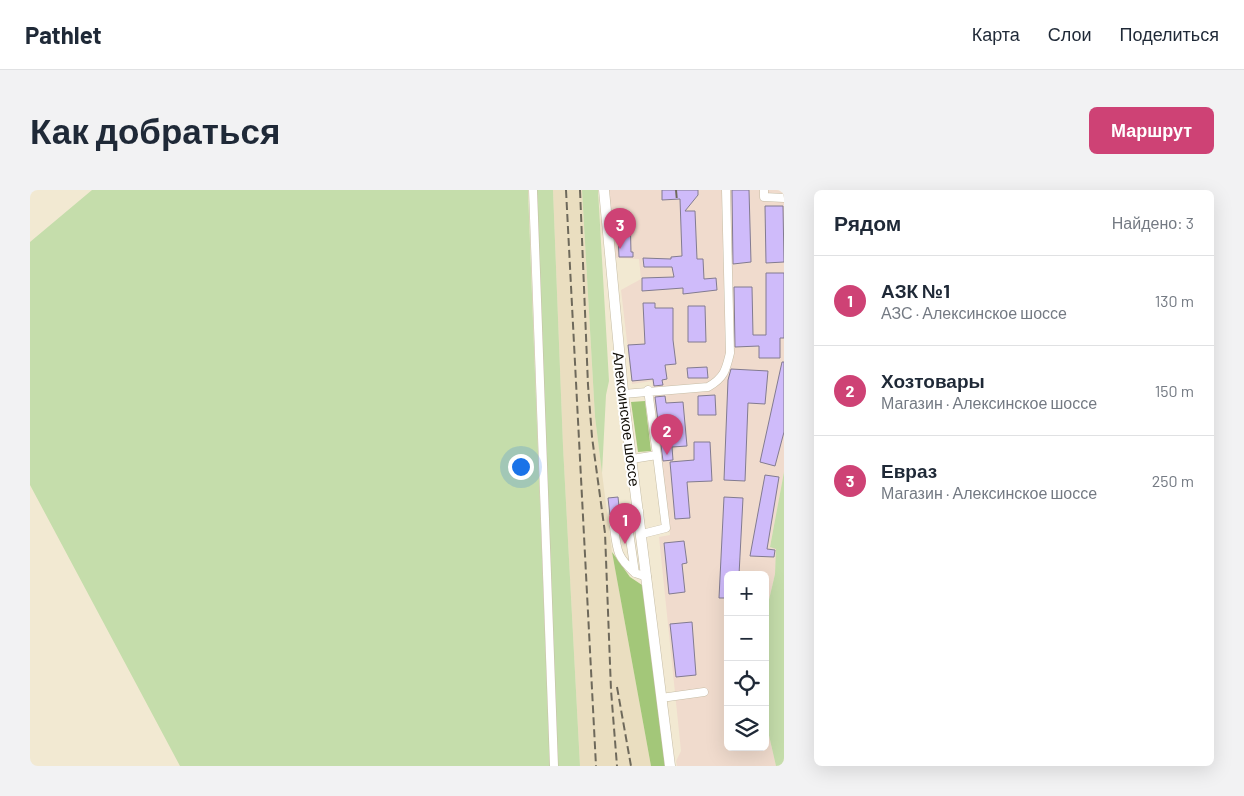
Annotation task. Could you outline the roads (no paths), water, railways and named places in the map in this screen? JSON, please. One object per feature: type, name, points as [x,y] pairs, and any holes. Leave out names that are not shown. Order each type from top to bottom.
[{"type":"main road","name":"Алексинское шоссе","points":[[604,190],[623,394],[670,766]]},
{"type":"lane","points":[[533,190],[554,766]]},
{"type":"lane","points":[[623,394],[648,390],[708,386],[720,380],[730,353],[726,190]]},
{"type":"lane","points":[[764,190],[764,197],[784,198]]},
{"type":"lane","points":[[642,534],[666,528],[648,390]]},
{"type":"lane","points":[[632,459],[656,455]]},
{"type":"lane","points":[[616,539],[639,511]]},
{"type":"lane","points":[[628,525],[614,527],[617,552],[635,574],[647,577]]},
{"type":"lane","points":[[628,525],[635,574]]},
{"type":"lane","points":[[661,698],[704,692]]},
{"type":"railway","points":[[566,190],[596,766]]},
{"type":"railway","points":[[580,190],[588,385],[592,437],[605,533],[611,690],[617,766]]},
{"type":"railway","points":[[676,190],[677,201]]},
{"type":"railway","points":[[617,687],[631,766]]},
{"type":"place","name":"Евраз","points":[[620,249]]},
{"type":"place","name":"Хозтовары","points":[[667,455]]},
{"type":"place","name":"АЗК №1","points":[[625,544]]}]
